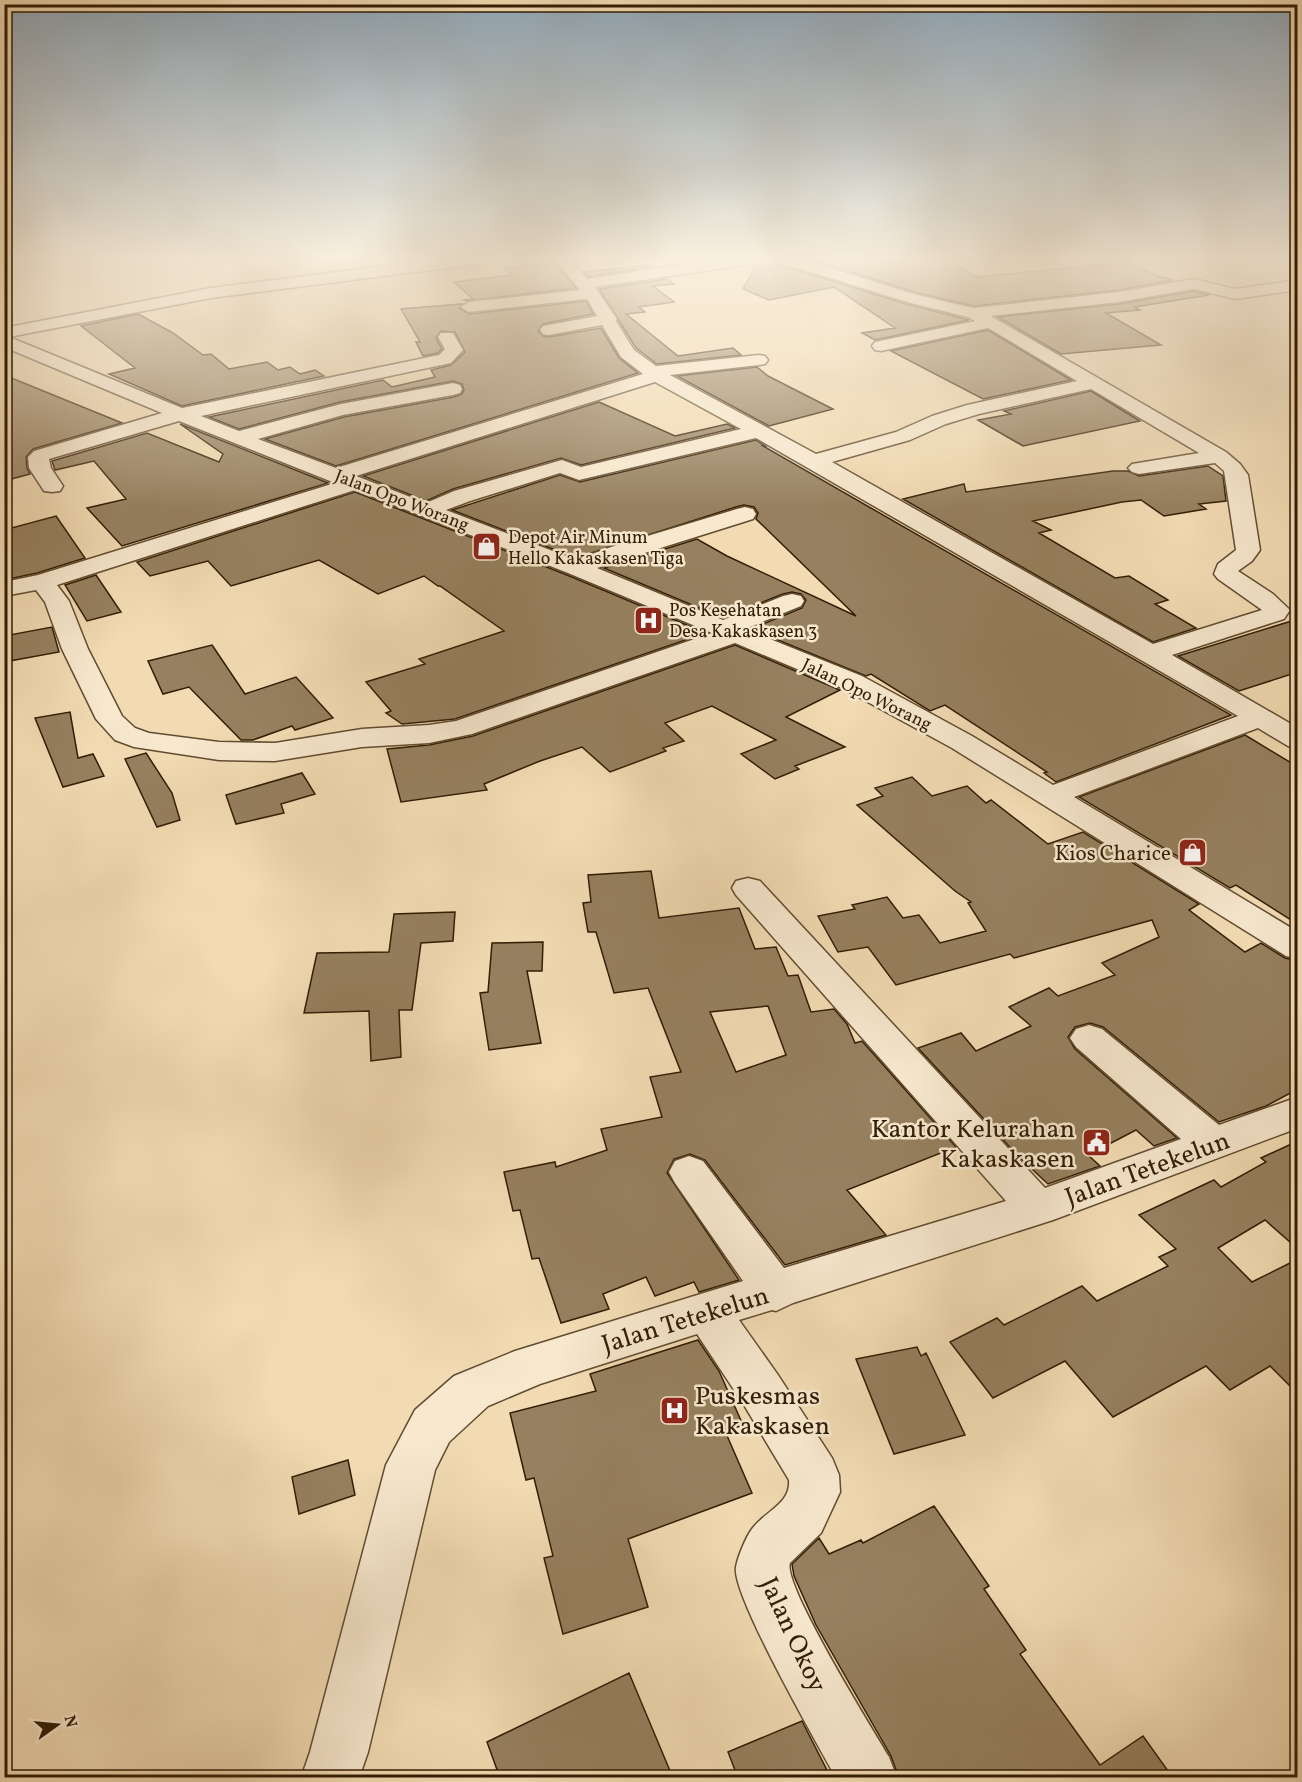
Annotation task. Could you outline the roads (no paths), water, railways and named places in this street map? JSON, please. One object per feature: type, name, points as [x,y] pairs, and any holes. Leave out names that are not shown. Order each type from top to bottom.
[{"type":"street","name":"Jalan Opo Worang","points":[[4,341],[238,438],[576,568],[882,697],[1050,796],[1298,948]]},
{"type":"street","points":[[52,486],[39,463],[38,457],[41,455],[181,414],[445,359],[454,350],[449,341]]},
{"type":"street","points":[[620,341],[627,354],[655,374],[814,461],[1298,740]]},
{"type":"street","points":[[881,346],[903,341]]},
{"type":"street","points":[[1024,341],[1219,456],[1233,468],[1237,475],[1248,550],[1244,556],[1226,569],[1226,574],[1277,610],[1275,614],[1150,653]]},
{"type":"street","points":[[4,589],[42,582],[202,533],[346,479],[655,374],[759,360]]},
{"type":"street","points":[[814,461],[903,436],[966,411],[1093,383]]},
{"type":"street","points":[[238,438],[341,410],[453,389]]},
{"type":"street","points":[[427,510],[462,496],[562,466],[579,474],[759,431]]},
{"type":"street","points":[[1139,468],[1219,456]]},
{"type":"street","points":[[576,568],[619,552],[745,514]]},
{"type":"street","points":[[42,582],[57,601],[75,649],[110,719],[125,734],[154,743],[219,751],[276,752],[362,738],[429,734],[462,728],[730,631],[792,601]]},
{"type":"street","points":[[1050,796],[1259,718]]},
{"type":"street","points":[[748,888],[1038,1208]]},
{"type":"street","points":[[1089,1038],[1213,1143]]},
{"type":"street","name":"Jalan Tetekelun","points":[[330,1778],[342,1741],[411,1465],[432,1426],[471,1391],[511,1374],[619,1338],[776,1292],[1038,1208],[1298,1113]]},
{"type":"street","points":[[689,1172],[776,1292]]},
{"type":"street","name":"Jalan Okoy","points":[[708,1313],[762,1390],[814,1475],[815,1492],[803,1516],[770,1547],[762,1568],[765,1584],[799,1655],[868,1778]]},
{"type":"place","name":"Depot Air Minum Hello Kakaskasen Tiga","points":[[487,547]]},
{"type":"place","name":"Pos Kesehatan Desa Kakaskasen 3","points":[[648,620]]},
{"type":"place","name":"Kios Charice","points":[[1192,853]]},
{"type":"place","name":"Kantor Kelurahan Kakaskasen","points":[[1096,1143]]},
{"type":"place","name":"Puskesmas Kakaskasen","points":[[674,1410]]}]
